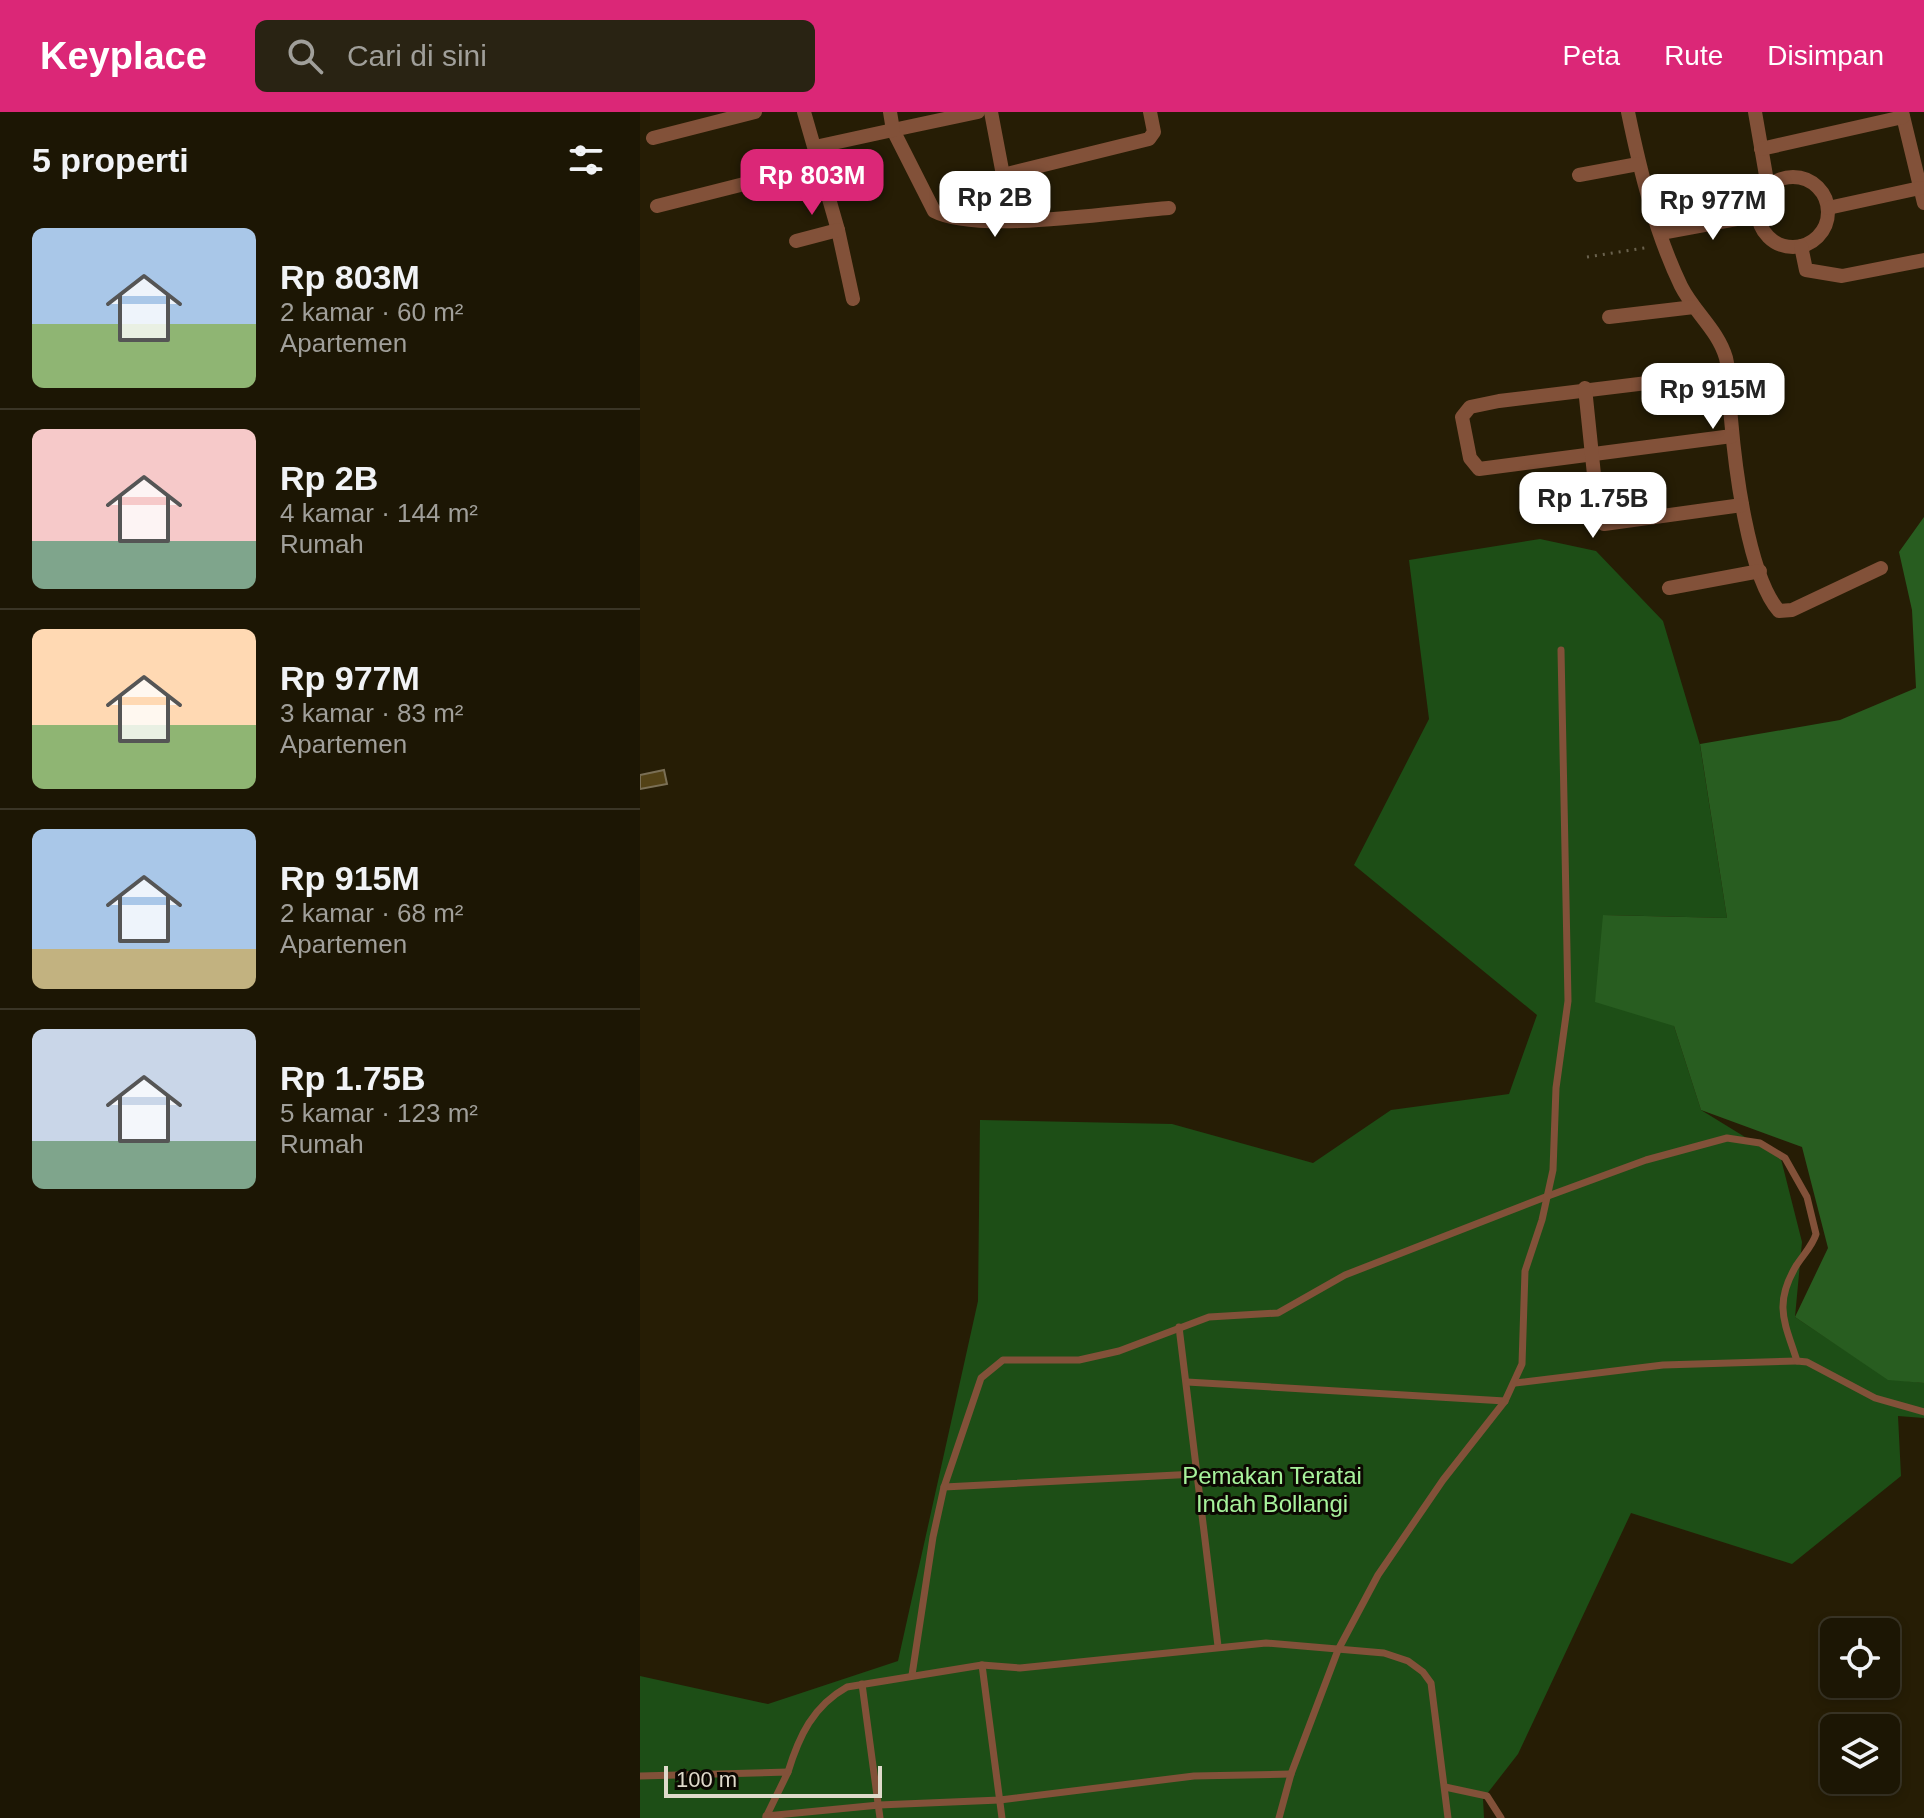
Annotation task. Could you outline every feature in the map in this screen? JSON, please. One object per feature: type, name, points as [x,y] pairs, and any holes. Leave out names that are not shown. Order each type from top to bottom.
[{"type":"street","points":[[653,138],[755,112]]},
{"type":"street","points":[[804,112],[838,230],[853,299]]},
{"type":"street","points":[[890,112],[893,130],[934,211],[964,221],[1169,208]]},
{"type":"street","points":[[815,147],[978,112]]},
{"type":"street","points":[[991,112],[1015,220]]},
{"type":"street","points":[[1003,175],[1149,139],[1154,132],[1150,112]]},
{"type":"street","points":[[1628,112],[1638,164],[1674,271],[1722,347],[1729,373],[1732,436],[1742,505],[1760,571],[1775,607],[1785,612],[1881,568]]},
{"type":"street","points":[[1755,112],[1768,187]]},
{"type":"street","points":[[1761,149],[1903,114],[1917,144],[1922,196],[1828,208]]},
{"type":"street","points":[[1579,175],[1638,164]]},
{"type":"street","points":[[657,206],[819,165]]},
{"type":"street","points":[[1797,177],[1812,182],[1823,193],[1828,208],[1826,225],[1817,238],[1801,246],[1786,247],[1772,241],[1762,229],[1758,215],[1758,204],[1768,187],[1782,178],[1797,177]]},
{"type":"street","points":[[1663,239],[1758,215]]},
{"type":"street","points":[[796,241],[838,230]]},
{"type":"street","points":[[1801,246],[1806,270],[1832,276],[1924,260]]},
{"type":"street","points":[[1609,317],[1694,307]]},
{"type":"street","points":[[1729,373],[1585,388],[1470,407],[1465,411],[1463,423],[1470,458],[1479,469],[1732,436]]},
{"type":"street","points":[[1585,388],[1598,513],[1604,524],[1742,505]]},
{"type":"street","points":[[1669,588],[1760,571]]},
{"type":"lane","points":[[1279,1818],[1291,1774],[1338,1650],[1378,1575],[1443,1480],[1505,1401],[1522,1364],[1522,1292],[1527,1257],[1548,1196],[1568,1001],[1561,650]]},
{"type":"lane","points":[[912,1675],[944,1487],[974,1394],[990,1367],[1017,1358],[1079,1360],[1100,1357],[1179,1327],[1222,1316],[1278,1313],[1345,1275],[1646,1160],[1727,1138],[1751,1140],[1774,1149],[1793,1168],[1815,1225],[1815,1238],[1786,1282],[1783,1297],[1786,1335],[1797,1361]]},
{"type":"lane","points":[[1179,1327],[1218,1646]]},
{"type":"lane","points":[[1515,1383],[1663,1365],[1797,1361],[1807,1362],[1875,1398],[1924,1412]]},
{"type":"lane","points":[[1187,1382],[1505,1401]]},
{"type":"lane","points":[[944,1487],[1196,1474]]},
{"type":"lane","points":[[766,1817],[788,1772],[799,1738],[815,1712],[830,1696],[847,1687],[982,1665],[1020,1668],[1266,1643],[1384,1653],[1408,1661],[1423,1672],[1431,1683],[1436,1712],[1448,1818]]},
{"type":"lane","points":[[982,1665],[1002,1818]]},
{"type":"lane","points":[[862,1684],[880,1818]]},
{"type":"lane","points":[[640,1776],[788,1772]]},
{"type":"lane","points":[[766,1817],[879,1805],[1000,1800],[1194,1776],[1291,1774]]},
{"type":"lane","points":[[1445,1787],[1487,1796],[1501,1818]]},
{"type":"path","points":[[1587,257],[1663,239]]},
{"type":"green space","points":[[1924,517],[1924,1383],[1888,1380],[1795,1317],[1828,1248],[1802,1147],[1701,1110],[1674,1026],[1595,1002],[1603,915],[1727,918],[1700,744],[1840,720],[1916,688],[1912,610],[1899,552]]},
{"type":"green space","name":"Pemakan Teratai Indah Bollangi","points":[[1540,539],[1596,551],[1663,621],[1700,745],[1727,918],[1604,915],[1674,1026],[1701,1110],[1781,1159],[1802,1242],[1795,1317],[1888,1379],[1924,1383],[1924,1418],[1898,1416],[1901,1476],[1792,1564],[1631,1513],[1518,1754],[1483,1799],[1484,1818],[640,1818],[640,1676],[768,1704],[898,1661],[978,1301],[980,1120],[1172,1124],[1313,1163],[1391,1110],[1509,1094],[1537,1015],[1354,865],[1429,719],[1409,560]]},
{"type":"building","points":[[664,770],[667,784],[640,789],[640,775]]}]
